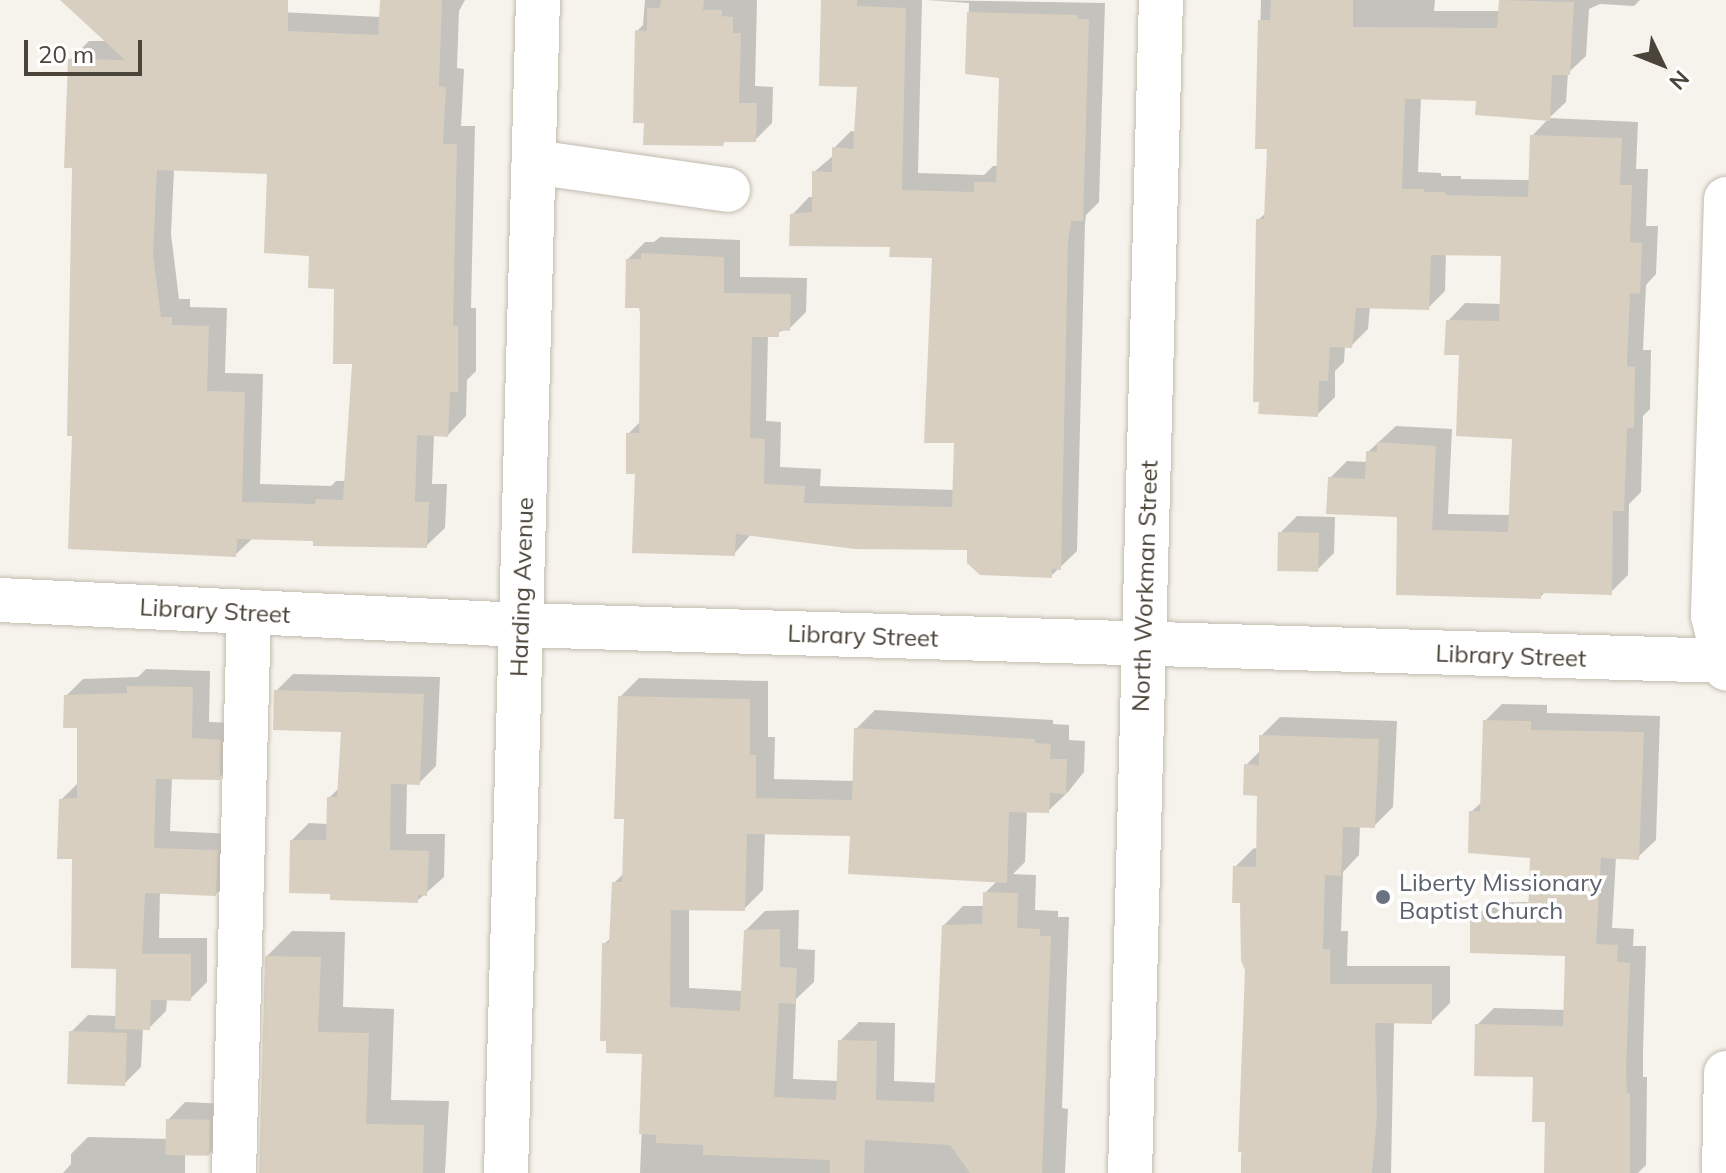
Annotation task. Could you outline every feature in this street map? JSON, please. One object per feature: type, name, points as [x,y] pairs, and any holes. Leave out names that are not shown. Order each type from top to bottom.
[{"type":"street","name":"Harding Avenue","points":[[506,1173],[538,0]]},
{"type":"street","name":"North Workman Street","points":[[1130,1173],[1161,0]]},
{"type":"street","points":[[534,162],[728,190]]},
{"type":"street","points":[[1725,663],[1713,616],[1726,199]]},
{"type":"street","name":"Library Street","points":[[0,600],[521,625],[1725,663]]},
{"type":"street","points":[[234,1173],[249,612]]},
{"type":"street","points":[[1724,1173],[1726,1073]]},
{"type":"building","points":[[60,0],[288,0],[288,31],[378,35],[380,0],[442,0],[439,86],[446,87],[443,144],[457,144],[453,326],[458,326],[458,392],[450,392],[448,437],[417,435],[415,502],[429,502],[427,548],[313,546],[313,541],[237,539],[236,557],[68,549],[72,436],[67,436],[72,168],[64,168],[68,59],[125,60]],"holes":[[[157,170],[267,174],[264,253],[309,256],[308,288],[334,289],[333,364],[352,364],[343,500],[316,499],[315,504],[242,502],[245,392],[207,391],[209,326],[172,325],[172,317],[161,317],[153,254]]]},
{"type":"building","points":[[661,0],[704,0],[703,10],[722,10],[722,16],[733,17],[733,33],[741,33],[739,103],[757,103],[756,142],[724,142],[723,146],[643,145],[644,123],[633,123],[635,30],[647,31],[647,8],[660,8]]},
{"type":"building","points":[[821,0],[857,0],[857,6],[906,8],[902,190],[974,192],[974,182],[996,182],[999,78],[965,74],[967,12],[1078,15],[1078,19],[1089,19],[1083,221],[1071,221],[1068,242],[1061,570],[1052,569],[1052,578],[980,575],[967,563],[967,550],[855,549],[736,534],[735,556],[632,553],[635,474],[626,474],[626,433],[639,433],[640,313],[639,308],[625,308],[626,259],[641,259],[641,253],[724,257],[724,293],[791,294],[790,331],[779,330],[779,337],[752,337],[750,438],[765,439],[764,484],[805,486],[804,503],[952,507],[954,443],[924,443],[932,258],[889,257],[890,247],[789,246],[790,214],[812,212],[812,171],[832,172],[832,147],[853,149],[857,87],[819,86]]},
{"type":"building","points":[[1271,0],[1353,0],[1353,27],[1497,28],[1499,0],[1574,2],[1570,75],[1552,75],[1550,121],[1475,115],[1476,101],[1405,99],[1402,189],[1424,189],[1424,192],[1445,192],[1445,195],[1528,197],[1530,135],[1622,138],[1620,185],[1632,185],[1630,242],[1642,243],[1640,294],[1630,293],[1627,366],[1635,367],[1634,428],[1627,428],[1624,511],[1613,511],[1612,595],[1541,593],[1541,599],[1396,595],[1397,517],[1326,514],[1328,477],[1365,479],[1366,451],[1377,452],[1377,442],[1436,446],[1432,530],[1508,532],[1512,439],[1456,436],[1459,355],[1444,355],[1446,320],[1499,321],[1501,256],[1431,255],[1429,310],[1356,308],[1352,348],[1330,347],[1328,381],[1319,381],[1318,417],[1258,414],[1259,402],[1253,402],[1256,219],[1264,219],[1267,149],[1255,149],[1258,20],[1270,20]]},
{"type":"building","points":[[1278,532],[1319,533],[1318,572],[1277,571]]},
{"type":"building","points":[[127,686],[193,687],[192,738],[221,740],[220,780],[156,779],[154,848],[218,850],[216,896],[145,893],[142,954],[191,954],[191,1001],[151,1000],[150,1030],[115,1029],[116,969],[71,968],[72,859],[57,859],[59,799],[77,798],[77,728],[63,728],[64,695],[127,693]]},
{"type":"building","points":[[274,690],[424,694],[420,785],[391,784],[390,850],[429,851],[427,896],[418,895],[418,903],[330,900],[330,894],[289,893],[290,840],[326,840],[327,797],[337,797],[341,732],[273,730]]},
{"type":"building","points":[[618,696],[750,699],[750,755],[756,755],[756,798],[852,800],[854,728],[1035,739],[1035,743],[1051,744],[1050,759],[1067,759],[1066,794],[1050,793],[1049,813],[1009,812],[1007,883],[848,874],[850,836],[747,834],[745,911],[671,910],[670,1007],[740,1011],[744,930],[780,929],[780,967],[797,968],[795,1004],[779,1003],[774,1097],[836,1100],[838,1040],[877,1041],[876,1100],[934,1102],[942,925],[982,924],[983,892],[1018,893],[1017,928],[1040,929],[1040,936],[1051,936],[1042,1173],[970,1173],[950,1145],[865,1140],[864,1173],[830,1173],[830,1160],[703,1155],[703,1145],[656,1143],[656,1135],[639,1134],[642,1054],[606,1053],[606,1041],[600,1041],[602,943],[609,943],[612,882],[622,882],[624,819],[614,819]]},
{"type":"building","points":[[1483,720],[1531,721],[1531,730],[1644,732],[1639,860],[1601,858],[1596,944],[1618,945],[1617,962],[1630,963],[1626,1071],[1627,1093],[1630,1093],[1630,1173],[1544,1173],[1545,1122],[1532,1122],[1533,1077],[1474,1076],[1475,1024],[1563,1026],[1565,956],[1470,953],[1470,919],[1528,918],[1530,858],[1468,853],[1469,811],[1480,811]]},
{"type":"building","points":[[1259,735],[1379,739],[1375,828],[1343,827],[1341,876],[1325,875],[1323,949],[1330,949],[1330,984],[1432,984],[1432,1024],[1375,1023],[1377,1116],[1372,1173],[1241,1173],[1242,1152],[1238,1152],[1245,970],[1241,961],[1240,903],[1232,903],[1233,866],[1256,867],[1257,796],[1243,795],[1244,764],[1259,765]]},
{"type":"building","points":[[265,956],[321,957],[318,1032],[369,1033],[366,1124],[424,1125],[423,1173],[259,1173]]},
{"type":"building","points":[[69,1031],[127,1033],[125,1086],[67,1084]]},
{"type":"building","points":[[166,1119],[210,1120],[209,1156],[165,1155]]},
{"type":"place","name":"Liberty Missionary Baptist Church","points":[[1383,897]]}]
